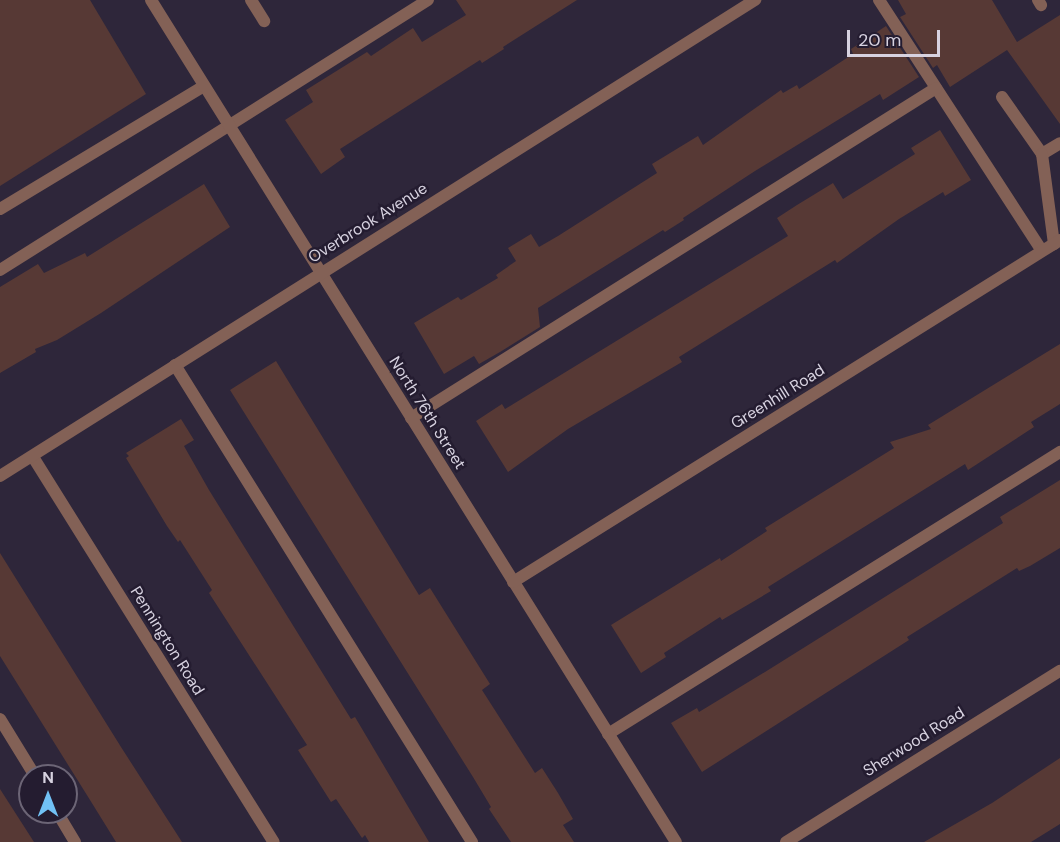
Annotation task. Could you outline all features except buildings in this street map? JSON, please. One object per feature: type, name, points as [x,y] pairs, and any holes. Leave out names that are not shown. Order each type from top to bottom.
[{"type":"street","name":"North 76th Street","points":[[151,0],[676,842]]},
{"type":"street","points":[[251,0],[264,21]]},
{"type":"street","points":[[0,270],[428,0]]},
{"type":"street","name":"Overbrook Avenue","points":[[0,477],[755,0]]},
{"type":"street","points":[[879,0],[1042,251]]},
{"type":"street","points":[[0,209],[204,86]]},
{"type":"street","points":[[411,418],[936,88]]},
{"type":"street","points":[[1002,97],[1042,154],[1057,242]]},
{"type":"street","points":[[1042,154],[1060,144]]},
{"type":"street","name":"Greenhill Road","points":[[513,582],[1057,242]]},
{"type":"street","points":[[175,365],[472,842]]},
{"type":"street","points":[[608,734],[1060,452]]},
{"type":"street","name":"Pennington Road","points":[[33,457],[274,842]]},
{"type":"street","name":"Sherwood Road","points":[[786,842],[1060,671]]},
{"type":"street","points":[[0,719],[28,764]]},
{"type":"street","points":[[64,824],[75,842]]}]
